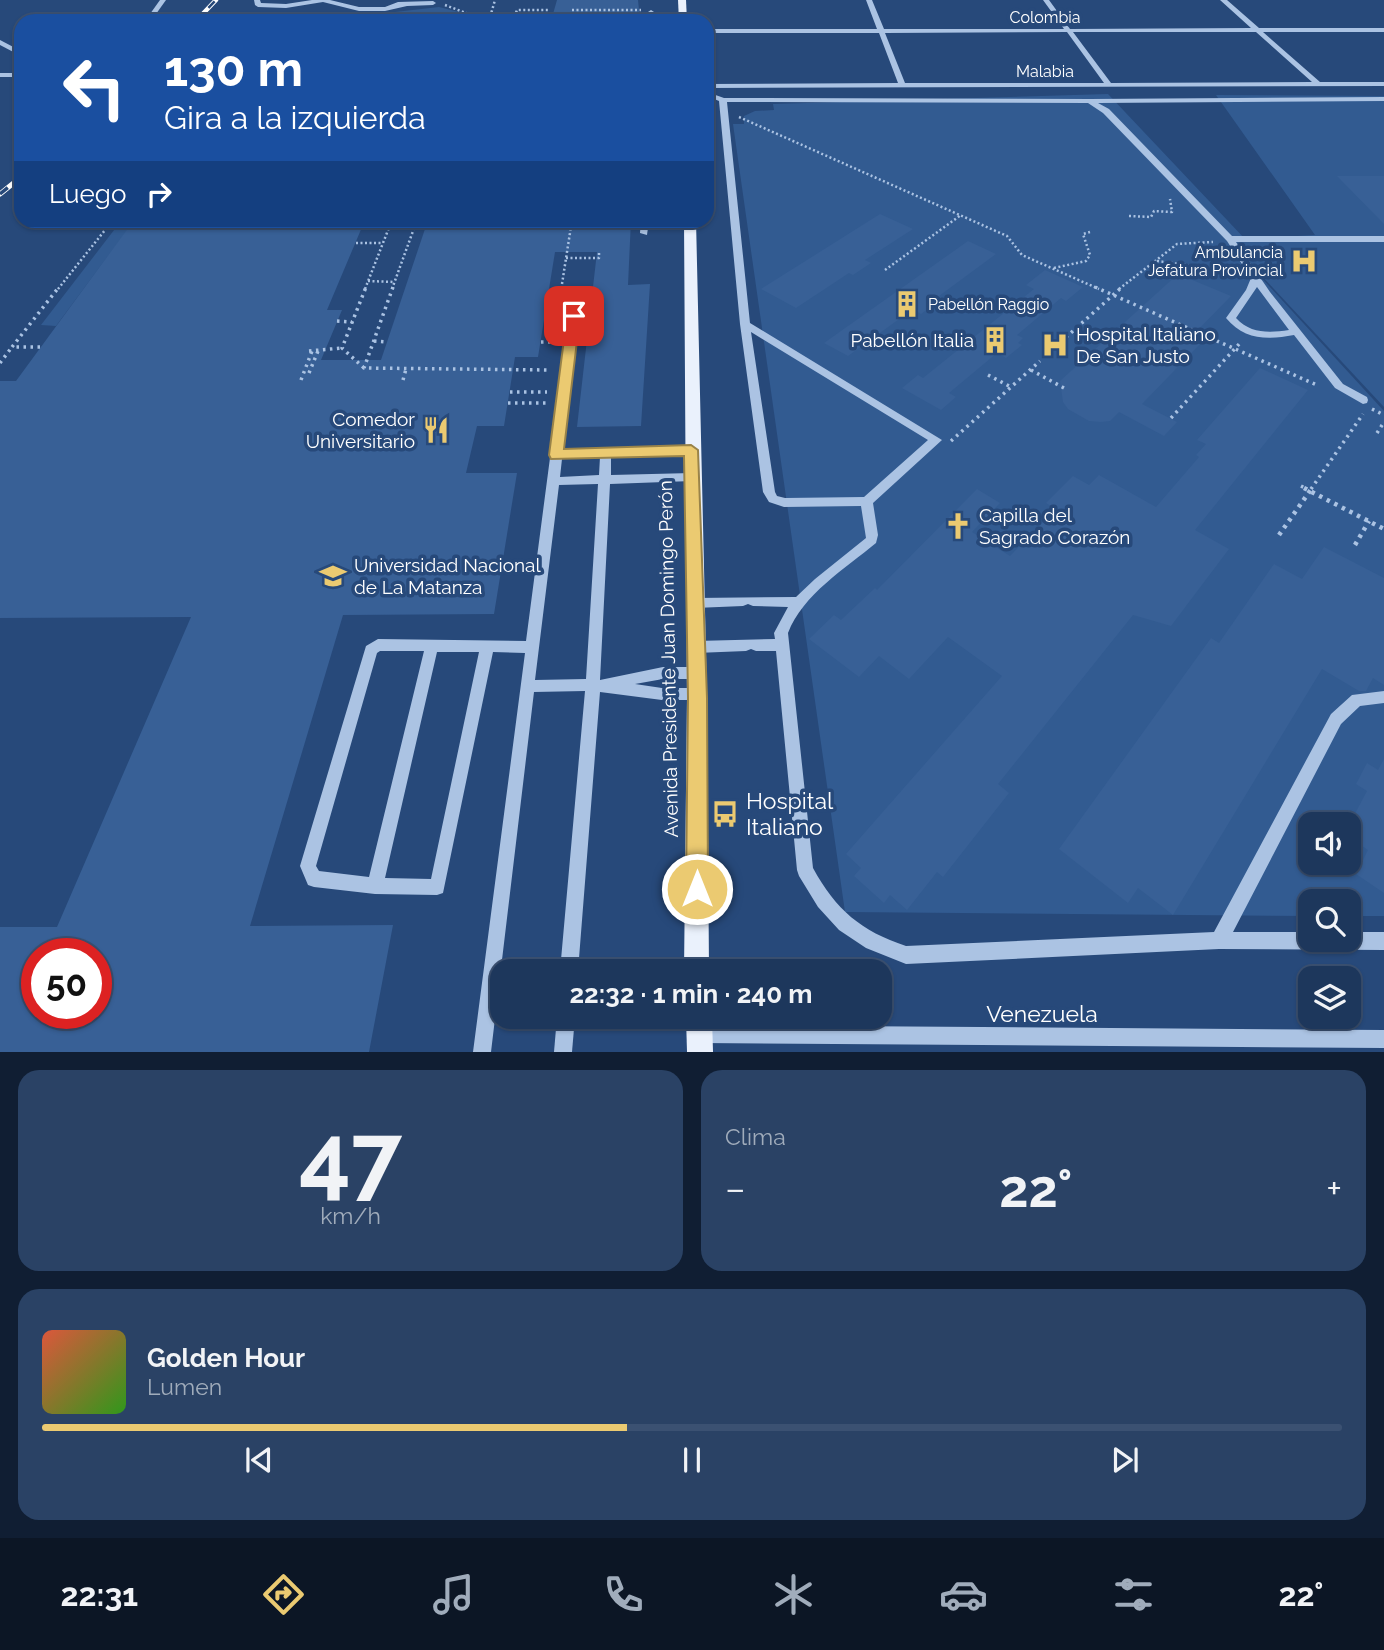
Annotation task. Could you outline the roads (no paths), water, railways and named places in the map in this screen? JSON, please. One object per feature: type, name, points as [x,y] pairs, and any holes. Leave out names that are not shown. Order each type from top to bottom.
[{"type":"main road","name":"Avenida Presidente Juan Domingo Perón","points":[[690,228],[697,959]]},
{"type":"street","points":[[257,0],[256,3],[264,6],[323,0],[359,9],[433,4]]},
{"type":"street","points":[[869,0],[903,86]]},
{"type":"street","points":[[1046,0],[1109,85]]},
{"type":"street","points":[[1223,0],[1318,84]]},
{"type":"street","name":"Colombia","points":[[714,32],[1384,30]]},
{"type":"street","name":"Malabia","points":[[714,86],[1384,84]]},
{"type":"street","points":[[714,97],[723,100],[1384,99]]},
{"type":"street","points":[[723,100],[745,324],[769,492],[773,499],[784,503],[867,501]]},
{"type":"street","points":[[1089,101],[1106,111],[1231,240],[1295,332],[1343,391],[1363,400]]},
{"type":"street","points":[[645,228],[645,233]]},
{"type":"street","points":[[1231,240],[1384,239]]},
{"type":"street","points":[[1255,278],[1231,318],[1249,333],[1266,336],[1295,332]]},
{"type":"street","points":[[482,1052],[530,686],[577,290]]},
{"type":"street","points":[[745,324],[936,440],[867,501],[864,514],[873,532],[872,540],[800,602],[783,624],[782,645],[805,870],[820,900],[844,925],[873,945],[906,955],[1219,940],[1384,941]]},
{"type":"street","points":[[556,455],[691,450]]},
{"type":"street","points":[[570,959],[593,685],[606,453]]},
{"type":"street","points":[[553,481],[692,477]]},
{"type":"street","points":[[695,603],[800,602]]},
{"type":"street","points":[[487,646],[437,887],[375,886],[314,879],[308,866],[371,650],[378,645],[432,645],[487,646],[534,647]]},
{"type":"street","points":[[375,886],[432,645]]},
{"type":"street","points":[[696,647],[782,645]]},
{"type":"street","points":[[593,685],[663,673],[696,673]]},
{"type":"street","points":[[530,686],[593,685],[662,694],[696,694]]},
{"type":"street","points":[[1219,940],[1336,719],[1357,700],[1384,697]]},
{"type":"street","points":[[563,1052],[565,1029]]},
{"type":"street","name":"Venezuela","points":[[700,1034],[1296,1045],[1384,1039]]},
{"type":"railway","points":[[203,14],[216,0]]},
{"type":"railway","points":[[0,194],[14,183]]},
{"type":"place","name":"Ambulancia Jefatura Provincial","points":[[1304,261]]},
{"type":"place","name":"Pabellón Raggio","points":[[907,304]]},
{"type":"place","name":"Pabellón Italia","points":[[995,340]]},
{"type":"place","name":"Hospital Italiano De San Justo","points":[[1055,345]]},
{"type":"place","name":"Comedor Universitario","points":[[436,430]]},
{"type":"place","name":"Capilla del Sagrado Corazón","points":[[958,526]]},
{"type":"place","name":"Universidad Nacional de La Matanza","points":[[333,576]]},
{"type":"place","name":"Hospital Italiano","points":[[725,814]]}]
